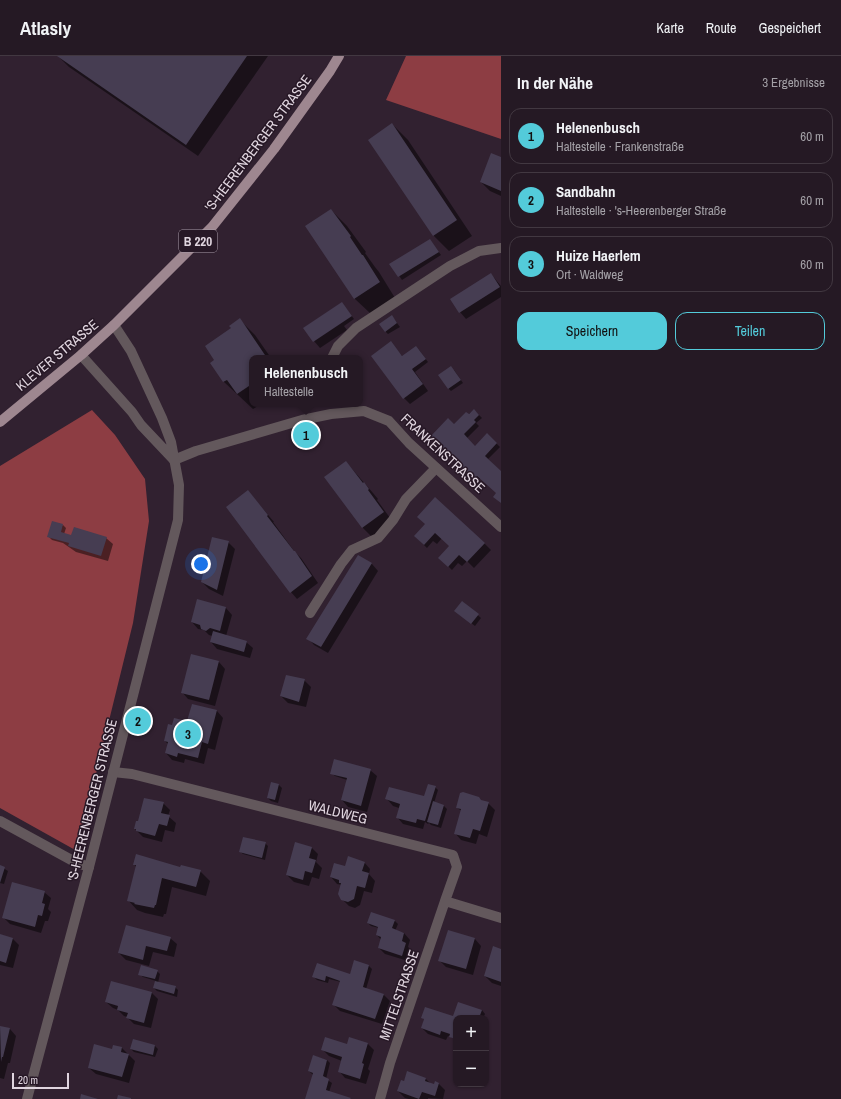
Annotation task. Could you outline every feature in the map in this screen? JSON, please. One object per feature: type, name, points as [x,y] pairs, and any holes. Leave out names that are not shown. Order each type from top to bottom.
[{"type":"main road","name":"'S-HEERENBERGER STRASSE","points":[[114,325],[212,227],[274,149],[330,71],[339,56]]},
{"type":"main road","name":"KLEVER STRASSE","points":[[0,422],[81,355],[114,325]]},
{"type":"street","points":[[334,355],[338,346],[356,328],[450,266],[479,251],[501,248]]},
{"type":"street","name":"'S-HEERENBERGER STRASSE","points":[[27,1099],[89,867],[178,520],[179,485],[171,442],[162,418],[131,351],[114,325]]},
{"type":"street","points":[[81,355],[132,412],[141,425],[174,460]]},
{"type":"street","name":"FRANKENSTRASSE","points":[[174,460],[196,450],[302,420],[331,409],[364,410],[389,421],[409,443],[501,527]]},
{"type":"street","points":[[310,613],[341,564],[352,550],[378,538],[393,520],[406,499],[436,468]]},
{"type":"street","name":"WALDWEG","points":[[113,772],[132,774],[453,855],[456,867],[445,901]]},
{"type":"street","points":[[0,821],[75,862],[89,867]]},
{"type":"street","points":[[445,901],[501,918]]},
{"type":"street","name":"MITTELSTRASSE","points":[[380,1099],[390,1063],[445,901]]},
{"type":"shaded area","points":[[406,56],[501,56],[501,139],[386,100]]},
{"type":"shaded area","points":[[92,410],[115,435],[145,479],[149,521],[133,623],[77,851],[0,808],[0,466]]},
{"type":"building","points":[[57,56],[247,56],[186,145]]},
{"type":"building","points":[[392,123],[457,220],[433,236],[368,140]]},
{"type":"building","points":[[491,153],[501,157],[501,191],[480,182]]},
{"type":"building","points":[[331,209],[351,236],[350,237],[380,282],[354,299],[305,226]]},
{"type":"building","points":[[430,239],[439,252],[398,277],[389,264]]},
{"type":"building","points":[[491,273],[500,287],[459,313],[450,299]]},
{"type":"building","points":[[342,302],[352,316],[313,342],[303,328]]},
{"type":"building","points":[[392,315],[397,323],[385,332],[379,324]]},
{"type":"building","points":[[240,318],[265,355],[249,355],[249,386],[237,394],[227,380],[223,382],[210,363],[214,360],[205,346],[231,328],[229,326]]},
{"type":"building","points":[[391,341],[402,356],[416,346],[426,359],[412,369],[423,384],[403,399],[371,356]]},
{"type":"building","points":[[451,366],[461,380],[448,389],[438,375]]},
{"type":"building","points":[[474,409],[479,415],[474,420],[476,422],[464,434],[475,446],[487,433],[497,443],[485,456],[501,471],[501,503],[493,497],[496,493],[477,476],[474,479],[431,436],[448,418],[454,424],[466,412],[469,414]]},
{"type":"building","points":[[346,461],[363,483],[364,482],[384,512],[362,528],[324,477]]},
{"type":"building","points":[[248,490],[295,551],[312,576],[290,593],[226,507]]},
{"type":"building","points":[[435,497],[485,543],[467,562],[459,555],[448,567],[438,558],[449,546],[435,533],[424,545],[414,536],[425,524],[417,517]]},
{"type":"building","points":[[52,521],[63,524],[61,532],[71,535],[74,527],[107,537],[101,556],[68,546],[69,543],[47,537]]},
{"type":"building","points":[[212,537],[229,541],[217,590],[201,582]]},
{"type":"building","points":[[358,555],[372,563],[321,647],[306,639]]},
{"type":"building","points":[[197,599],[226,607],[220,631],[210,628],[206,631],[201,629],[200,625],[191,622]]},
{"type":"building","points":[[462,601],[479,614],[471,624],[454,611]]},
{"type":"building","points":[[213,631],[247,641],[244,652],[210,642]]},
{"type":"building","points":[[191,654],[219,661],[209,700],[181,693]]},
{"type":"building","points":[[286,675],[305,679],[299,702],[280,696]]},
{"type":"building","points":[[192,704],[217,710],[208,744],[202,742],[198,758],[178,753],[177,757],[165,753],[168,742],[164,741],[168,724],[172,725],[174,718],[187,721]]},
{"type":"building","points":[[334,759],[371,769],[361,806],[341,800],[347,778],[330,774]]},
{"type":"building","points":[[271,782],[279,784],[275,800],[267,798]]},
{"type":"building","points":[[428,784],[436,786],[425,821],[417,819],[416,823],[396,818],[400,804],[385,799],[389,787],[424,796]]},
{"type":"building","points":[[463,792],[489,802],[480,831],[473,829],[470,838],[454,834],[461,809],[456,808],[460,793]]},
{"type":"building","points":[[144,798],[164,802],[161,813],[170,815],[167,826],[159,824],[155,836],[136,831],[136,829],[134,829],[136,821],[138,821]]},
{"type":"building","points":[[433,801],[444,805],[438,825],[427,822]]},
{"type":"building","points":[[243,837],[266,842],[262,858],[239,852]]},
{"type":"building","points":[[295,842],[312,847],[309,858],[316,860],[312,873],[305,871],[303,880],[286,875]]},
{"type":"building","points":[[136,854],[180,867],[181,865],[201,870],[196,887],[162,878],[154,908],[127,901],[136,865],[133,865]]},
{"type":"building","points":[[348,856],[365,862],[362,871],[369,873],[365,888],[357,886],[354,899],[348,902],[341,900],[338,894],[341,883],[339,883],[339,880],[330,877],[334,863],[345,866]]},
{"type":"building","points":[[0,865],[5,867],[0,883]]},
{"type":"building","points":[[12,882],[45,891],[42,903],[45,904],[42,916],[38,915],[35,927],[2,918]]},
{"type":"building","points":[[371,912],[395,920],[392,928],[404,933],[402,941],[406,943],[402,956],[378,948],[381,937],[376,935],[378,927],[367,923]]},
{"type":"building","points":[[126,925],[171,937],[167,951],[146,946],[143,960],[118,953]]},
{"type":"building","points":[[448,930],[475,938],[466,969],[438,961]]},
{"type":"building","points":[[0,934],[13,938],[6,963],[0,961]]},
{"type":"building","points":[[493,946],[501,949],[501,982],[484,976]]},
{"type":"building","points":[[354,960],[369,965],[363,987],[384,994],[375,1019],[332,1005],[340,981],[326,976],[325,981],[312,977],[317,963],[350,974]]},
{"type":"building","points":[[141,965],[158,970],[155,979],[138,975]]},
{"type":"building","points":[[111,981],[152,992],[144,1023],[126,1018],[128,1013],[117,1010],[118,1006],[105,1002]]},
{"type":"building","points":[[155,981],[176,986],[174,994],[153,988]]},
{"type":"building","points":[[458,1002],[482,1010],[480,1015],[453,1015]]},
{"type":"building","points":[[425,1007],[453,1016],[453,1038],[449,1037],[450,1034],[441,1031],[440,1035],[421,1028],[424,1019],[421,1018]]},
{"type":"building","points":[[0,1026],[10,1028],[1,1062]]},
{"type":"building","points":[[325,1037],[347,1044],[349,1037],[368,1043],[362,1063],[364,1064],[360,1079],[338,1072],[342,1057],[321,1050]]},
{"type":"building","points":[[133,1039],[155,1045],[153,1055],[130,1049]]},
{"type":"building","points":[[94,1044],[112,1049],[113,1045],[122,1047],[121,1052],[129,1054],[122,1077],[88,1068]]},
{"type":"building","points":[[313,1055],[327,1060],[323,1076],[329,1079],[326,1090],[351,1098],[350,1099],[305,1099],[313,1073],[308,1071]]},
{"type":"building","points":[[407,1071],[426,1078],[425,1081],[434,1084],[435,1081],[439,1083],[435,1096],[422,1092],[419,1099],[397,1091],[401,1080],[404,1081]]},
{"type":"building","points":[[81,1094],[98,1099],[80,1099]]},
{"type":"building","points":[[118,1095],[131,1098],[131,1099],[117,1099]]},
{"type":"place","name":"Helenenbusch","points":[[306,435]]},
{"type":"place","name":"Sandbahn","points":[[138,721]]},
{"type":"place","name":"Huize Haerlem","points":[[188,734]]}]
